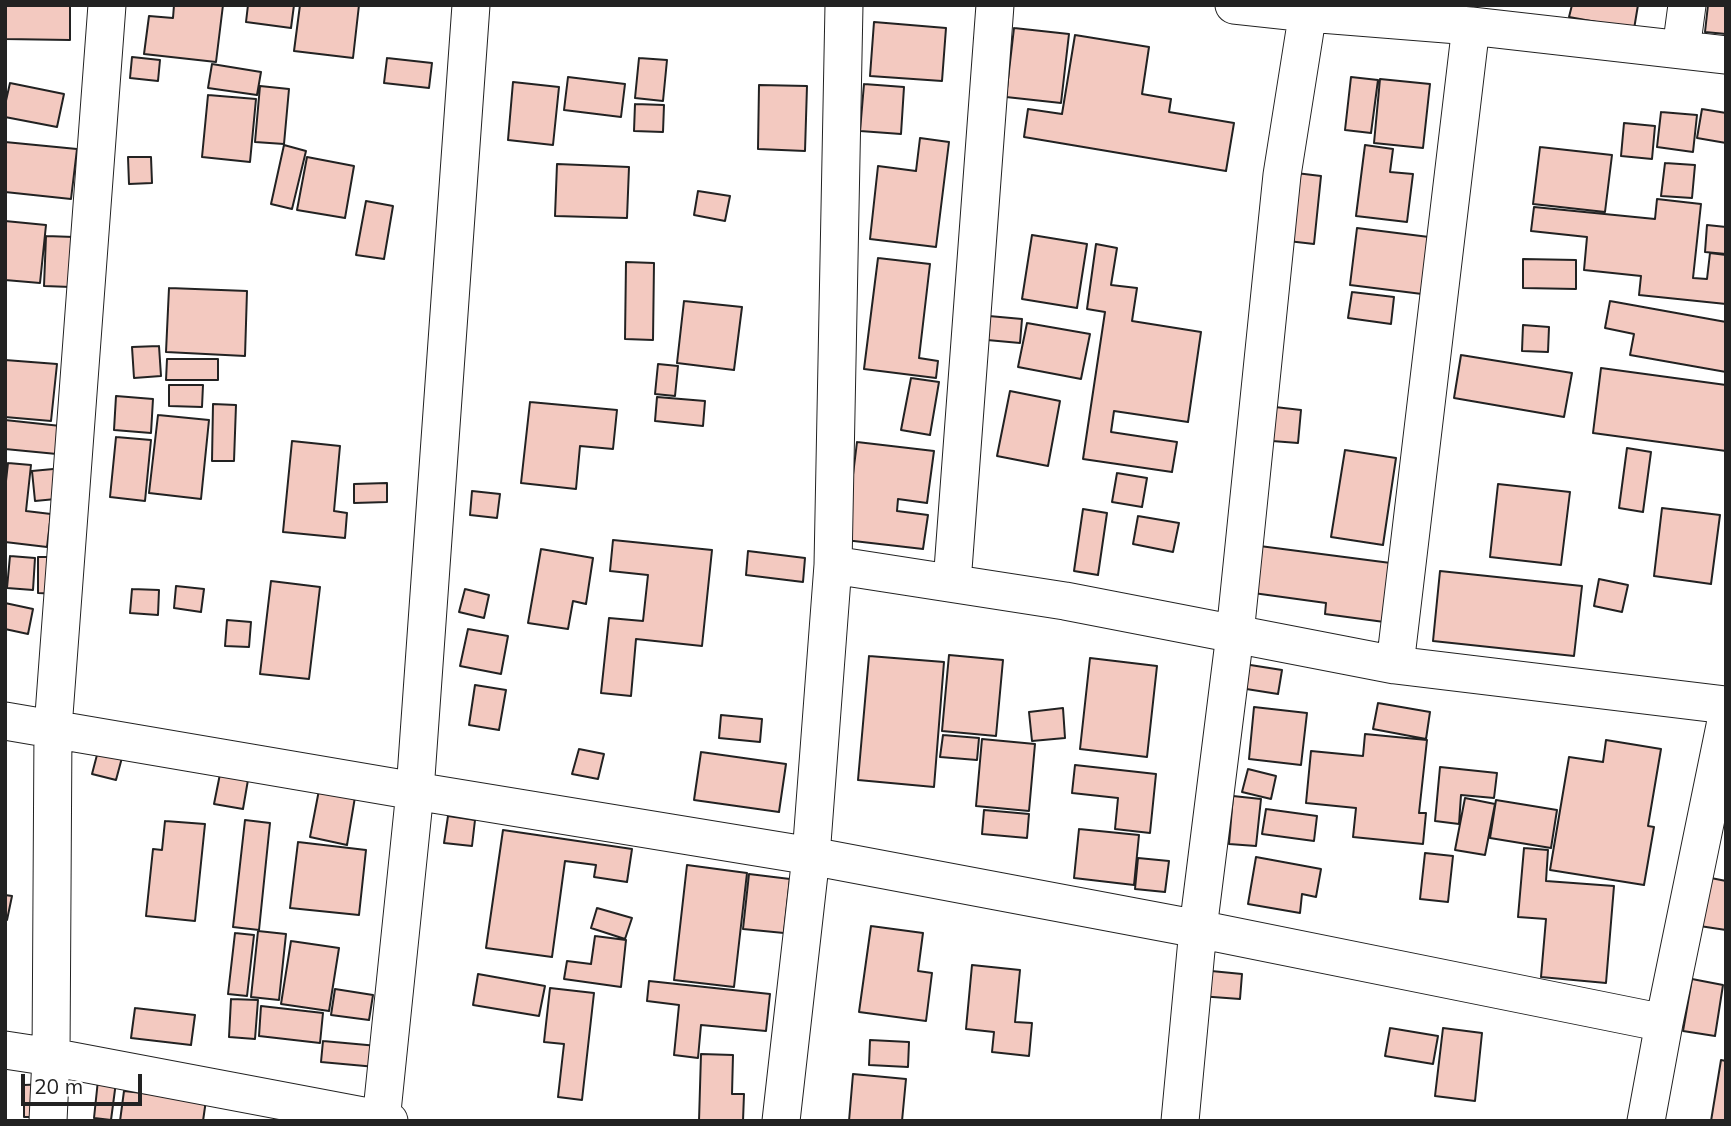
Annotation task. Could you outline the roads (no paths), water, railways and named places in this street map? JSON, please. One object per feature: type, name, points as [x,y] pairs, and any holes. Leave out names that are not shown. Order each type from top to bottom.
[{"type":"street","points":[[48,1121],[51,1057],[53,728],[107,5]]},
{"type":"street","points":[[5,1050],[384,1120],[415,791],[471,5]]},
{"type":"street","points":[[780,1121],[811,856],[833,565],[844,5]]},
{"type":"street","points":[[952,583],[995,5]]},
{"type":"street","points":[[1234,5],[1308,9],[1726,55]]},
{"type":"street","points":[[1681,50],[1687,5]]},
{"type":"street","points":[[1180,1121],[1198,929],[1235,634],[1282,175],[1308,9]]},
{"type":"street","points":[[1395,665],[1471,26]]},
{"type":"street","points":[[833,565],[1065,601],[1395,665],[1726,705]]},
{"type":"street","points":[[5,721],[811,856],[1198,929],[1664,1023]]},
{"type":"street","points":[[1646,1121],[1726,721]]}]
